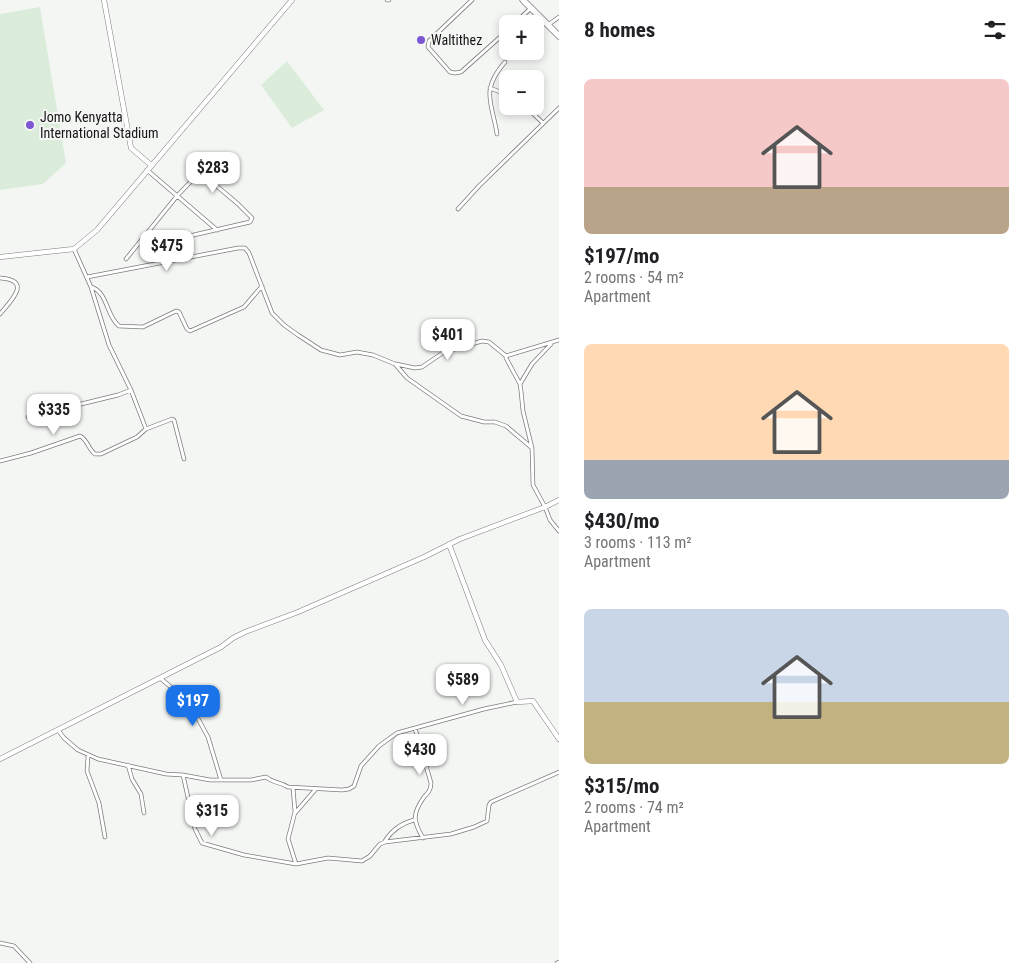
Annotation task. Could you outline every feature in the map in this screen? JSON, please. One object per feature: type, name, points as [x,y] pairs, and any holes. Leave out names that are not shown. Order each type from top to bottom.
[{"type":"main road","points":[[523,0],[559,36]]},
{"type":"street","points":[[104,0],[131,148],[177,196],[217,230]]},
{"type":"street","points":[[0,257],[74,249],[97,230],[292,0]]},
{"type":"street","points":[[472,0],[429,41],[428,47],[450,72],[461,72],[499,38]]},
{"type":"street","points":[[523,15],[530,8]]},
{"type":"street","points":[[548,25],[559,17]]},
{"type":"street","points":[[496,134],[489,99],[490,88],[497,72],[505,62]]},
{"type":"street","points":[[490,88],[499,92]]},
{"type":"street","points":[[458,209],[559,108]]},
{"type":"street","points":[[535,115],[543,123]]},
{"type":"street","points":[[126,259],[138,244],[177,196],[200,172],[252,217],[250,222],[217,230],[138,244]]},
{"type":"street","points":[[87,277],[242,248],[248,250],[270,309],[278,320],[321,350],[340,355],[357,352],[415,368],[422,367],[444,352],[482,341],[489,342],[506,356],[520,384],[525,421],[532,448],[533,485],[550,520],[559,531]]},
{"type":"street","points":[[74,249],[91,287],[110,345],[131,390],[146,429]]},
{"type":"street","points":[[0,278],[12,280],[17,283],[18,288],[17,294],[0,314]]},
{"type":"street","points":[[91,287],[99,292],[113,320],[119,326],[143,327],[176,311],[179,312],[187,330],[190,331],[244,307],[262,286]]},
{"type":"street","points":[[506,356],[559,340]]},
{"type":"street","points":[[520,384],[538,356],[553,342]]},
{"type":"street","points":[[395,364],[407,378],[462,416],[484,422],[496,422],[506,426],[532,448]]},
{"type":"street","points":[[28,417],[131,390]]},
{"type":"street","points":[[0,461],[32,453],[80,436],[85,438],[91,451],[101,454],[138,436],[146,429],[173,419],[184,459]]},
{"type":"street","points":[[0,759],[221,647],[233,638],[298,612],[424,557],[449,544],[559,500]]},
{"type":"street","points":[[449,544],[485,640],[501,665],[517,702]]},
{"type":"street","points":[[160,677],[189,702],[208,737],[221,780]]},
{"type":"street","points":[[57,729],[64,738],[88,756],[166,774],[210,780],[251,780],[266,777],[272,782],[293,788],[315,790],[352,788],[361,766],[379,746],[397,733],[517,702],[532,700],[559,739]]},
{"type":"street","points":[[415,728],[431,785],[416,810],[414,820],[423,838]]},
{"type":"street","points":[[88,756],[88,771],[99,803],[105,837]]},
{"type":"street","points":[[128,765],[132,779],[142,798],[144,814]]},
{"type":"street","points":[[183,775],[195,830],[202,843],[244,855],[296,864],[328,858],[362,861],[370,856],[380,844],[385,842],[451,834],[474,827],[487,821],[491,802],[559,772]]},
{"type":"street","points":[[293,788],[296,812],[288,839],[296,864]]},
{"type":"street","points":[[296,812],[315,790]]},
{"type":"street","points":[[385,842],[402,824],[414,820]]},
{"type":"street","points":[[0,943],[14,946],[30,963]]},
{"type":"green space","name":"Jomo Kenyatta International Stadium","points":[[40,7],[66,163],[43,184],[0,190],[0,14]]},
{"type":"green space","points":[[287,61],[324,110],[292,128],[261,85]]},
{"type":"place","name":"Waltithez","points":[[421,40]]},
{"type":"place","name":"Jomo Kenyatta International Stadium","points":[[30,125]]}]
